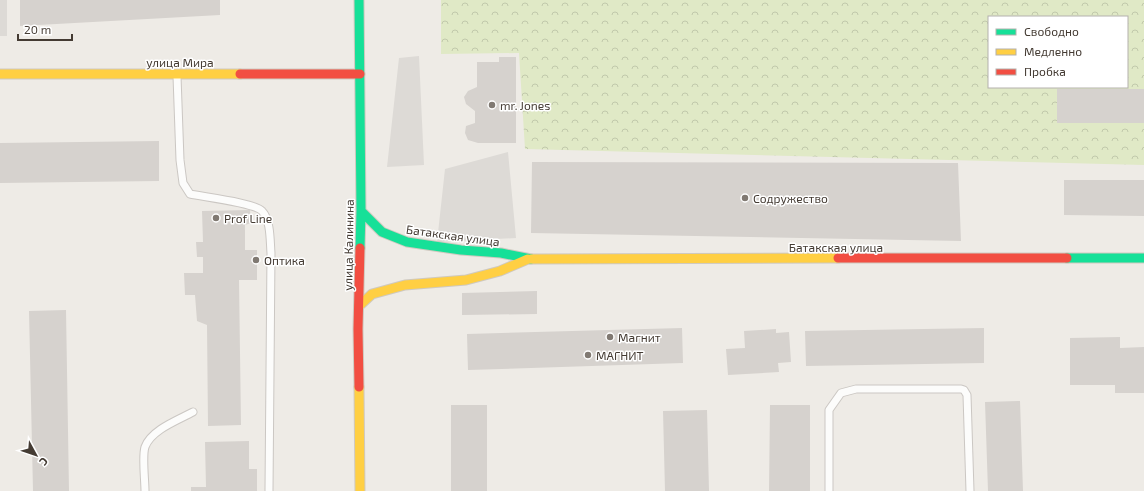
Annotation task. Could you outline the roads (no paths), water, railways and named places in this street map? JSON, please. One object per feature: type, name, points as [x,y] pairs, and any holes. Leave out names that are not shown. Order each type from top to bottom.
[{"type":"main road","name":"улица Калинина","points":[[360,0],[361,211],[358,329],[360,491]]},
{"type":"main road","name":"улица Мира","points":[[0,74],[360,74]]},
{"type":"main road","name":"Батакская улица","points":[[361,211],[382,232],[407,242],[461,250],[501,253],[528,259],[1144,258]]},
{"type":"main road","name":"Батакская улица","points":[[359,306],[372,294],[406,285],[466,280],[500,271],[528,259]]},
{"type":"lane","points":[[177,74],[180,160],[183,183],[190,194],[249,204],[262,211],[270,227],[269,491]]},
{"type":"lane","points":[[828,491],[829,410],[841,393],[856,389],[961,389],[964,390],[967,395],[970,491]]},
{"type":"lane","points":[[145,491],[145,448],[149,439],[156,432],[193,412]]},
{"type":"place","name":"mr. Jones","points":[[492,105]]},
{"type":"place","name":"Содружество","points":[[745,198]]},
{"type":"place","name":"Prof Line","points":[[216,218]]},
{"type":"place","name":"Оптика","points":[[256,260]]},
{"type":"place","name":"Магнит","points":[[610,337]]},
{"type":"place","name":"МАГНИТ","points":[[588,355]]}]
